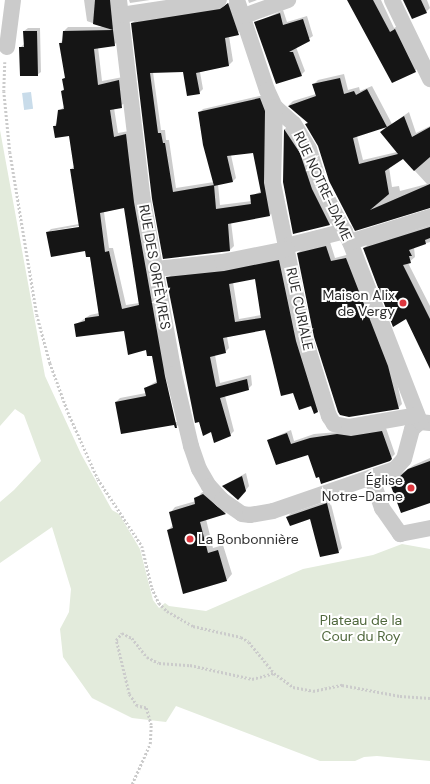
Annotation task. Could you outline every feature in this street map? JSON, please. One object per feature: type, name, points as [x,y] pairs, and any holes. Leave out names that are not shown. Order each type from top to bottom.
[{"type":"street","points":[[7,47],[13,0]]},
{"type":"street","points":[[120,7],[219,0]]},
{"type":"street","name":"RUE NOTRE-DAME","points":[[237,0],[244,16],[275,107],[294,124],[309,149],[320,185],[348,236],[422,420]]},
{"type":"street","points":[[244,16],[288,0]]},
{"type":"street","points":[[392,0],[430,79]]},
{"type":"street","name":"RUE DES ORFÈVRES","points":[[120,7],[143,200],[174,374],[199,469],[222,500],[242,514],[250,515],[273,511],[372,479]]},
{"type":"street","name":"RUE CURIALE","points":[[275,107],[273,183],[305,339],[319,390],[334,424],[349,427],[422,420]]},
{"type":"street","points":[[156,268],[222,262],[287,247],[348,236],[430,217]]},
{"type":"street","points":[[422,420],[412,429],[404,459],[395,469],[372,479],[382,508],[400,534],[430,528]]},
{"type":"path","points":[[7,47],[4,91],[10,152],[37,315],[50,363],[68,412],[98,479],[142,546],[152,588],[159,603],[167,611],[193,626],[241,637],[249,642],[274,673],[292,687],[314,691],[342,685],[400,696],[430,698]]},
{"type":"path","points":[[132,784],[151,740],[150,714],[146,708],[137,706],[129,694],[116,640],[122,633],[132,638],[147,657],[160,662],[190,665],[252,679],[274,673]]},
{"type":"green space","name":"Plateau de la Cour du Roy","points":[[0,130],[45,376],[81,454],[112,510],[119,514],[140,549],[153,600],[159,608],[165,603],[169,606],[206,611],[303,569],[373,555],[402,544],[430,549],[430,761],[377,756],[364,757],[355,761],[320,761],[176,706],[166,722],[132,718],[92,698],[63,657],[60,629],[69,612],[71,589],[52,527],[0,563],[0,502],[14,490],[41,461],[24,415],[15,409],[0,426]]},
{"type":"water","points":[[31,92],[33,109],[24,110],[22,93]]},
{"type":"building","points":[[95,0],[110,0],[113,30],[93,24]]},
{"type":"building","points":[[347,0],[373,0],[390,32],[395,29],[416,72],[392,83]]},
{"type":"building","points":[[403,0],[421,0],[427,13],[412,19]]},
{"type":"building","points":[[228,3],[239,35],[225,38],[229,66],[196,73],[200,94],[187,96],[183,72],[150,73],[158,133],[161,133],[163,143],[165,143],[173,192],[214,185],[203,145],[198,112],[260,98],[265,111],[264,183],[270,216],[228,224],[230,251],[163,259],[152,199],[131,23],[220,9]],"holes":[[[253,153],[261,193],[250,195],[251,204],[216,209],[214,186],[233,182],[227,156]]]},
{"type":"building","points":[[280,13],[283,25],[303,19],[310,41],[289,52],[293,52],[302,76],[276,84],[254,22]]},
{"type":"building","points":[[113,30],[115,46],[94,49],[98,85],[119,80],[122,108],[110,110],[114,137],[126,134],[134,202],[165,376],[177,428],[175,428],[174,425],[121,434],[115,402],[146,396],[144,388],[157,383],[152,356],[147,356],[146,350],[128,355],[124,331],[76,337],[74,324],[85,321],[85,318],[99,316],[90,257],[86,257],[85,251],[51,257],[46,232],[79,227],[70,169],[74,169],[69,136],[55,138],[53,126],[56,126],[58,110],[64,109],[61,91],[64,90],[62,79],[65,78],[59,43],[62,43],[63,31]],"holes":[[[124,208],[139,305],[122,309],[109,251],[105,252],[100,213]]]},
{"type":"building","points":[[23,31],[37,31],[38,76],[20,76],[19,47],[24,47]]},
{"type":"building","points":[[340,78],[344,94],[354,91],[356,95],[367,89],[387,127],[404,116],[412,137],[430,127],[430,157],[414,171],[403,159],[385,171],[389,194],[370,210],[430,184],[430,208],[355,231],[329,181],[318,146],[305,124],[308,123],[288,106],[316,96],[312,84]],"holes":[[[387,127],[380,132],[398,154],[359,164],[353,138]]]},
{"type":"building","points":[[284,129],[300,153],[312,189],[330,225],[293,234],[283,182]]},
{"type":"building","points":[[430,227],[430,238],[425,240],[426,244],[409,250],[412,256],[409,256],[411,263],[403,265],[430,319],[430,369],[406,319],[393,327],[363,248]]},
{"type":"building","points":[[326,246],[331,261],[346,258],[388,366],[399,409],[349,417],[340,415],[338,412],[314,337],[297,253]]},
{"type":"building","points":[[279,260],[296,341],[318,412],[314,414],[311,406],[299,410],[293,393],[281,396],[265,330],[223,338],[226,353],[210,357],[216,387],[247,379],[249,390],[220,398],[231,436],[214,443],[211,432],[203,436],[199,422],[195,423],[166,277],[224,271]],"holes":[[[255,279],[261,318],[235,322],[229,284]]]},
{"type":"building","points":[[382,431],[392,459],[390,461],[321,484],[319,477],[316,478],[308,455],[276,465],[267,440],[287,433],[291,444],[310,438],[337,434],[351,436]]},
{"type":"building","name":"Église Notre-Dame","points":[[430,461],[430,503],[401,513],[389,481],[398,478],[408,469]]},
{"type":"building","points":[[242,476],[246,491],[238,500],[222,486]]},
{"type":"building","name":"La Bonbonnière","points":[[203,494],[226,514],[200,522],[208,553],[218,550],[227,581],[183,594],[167,530],[173,528],[169,512],[195,504],[194,498]]},
{"type":"building","points":[[327,503],[339,553],[320,557],[310,519],[290,526],[286,517]]},
{"type":"place","name":"Maison Alix de Vergy","points":[[403,303]]},
{"type":"place","name":"Église Notre-Dame","points":[[411,488]]},
{"type":"place","name":"La Bonbonnière","points":[[190,539]]}]
